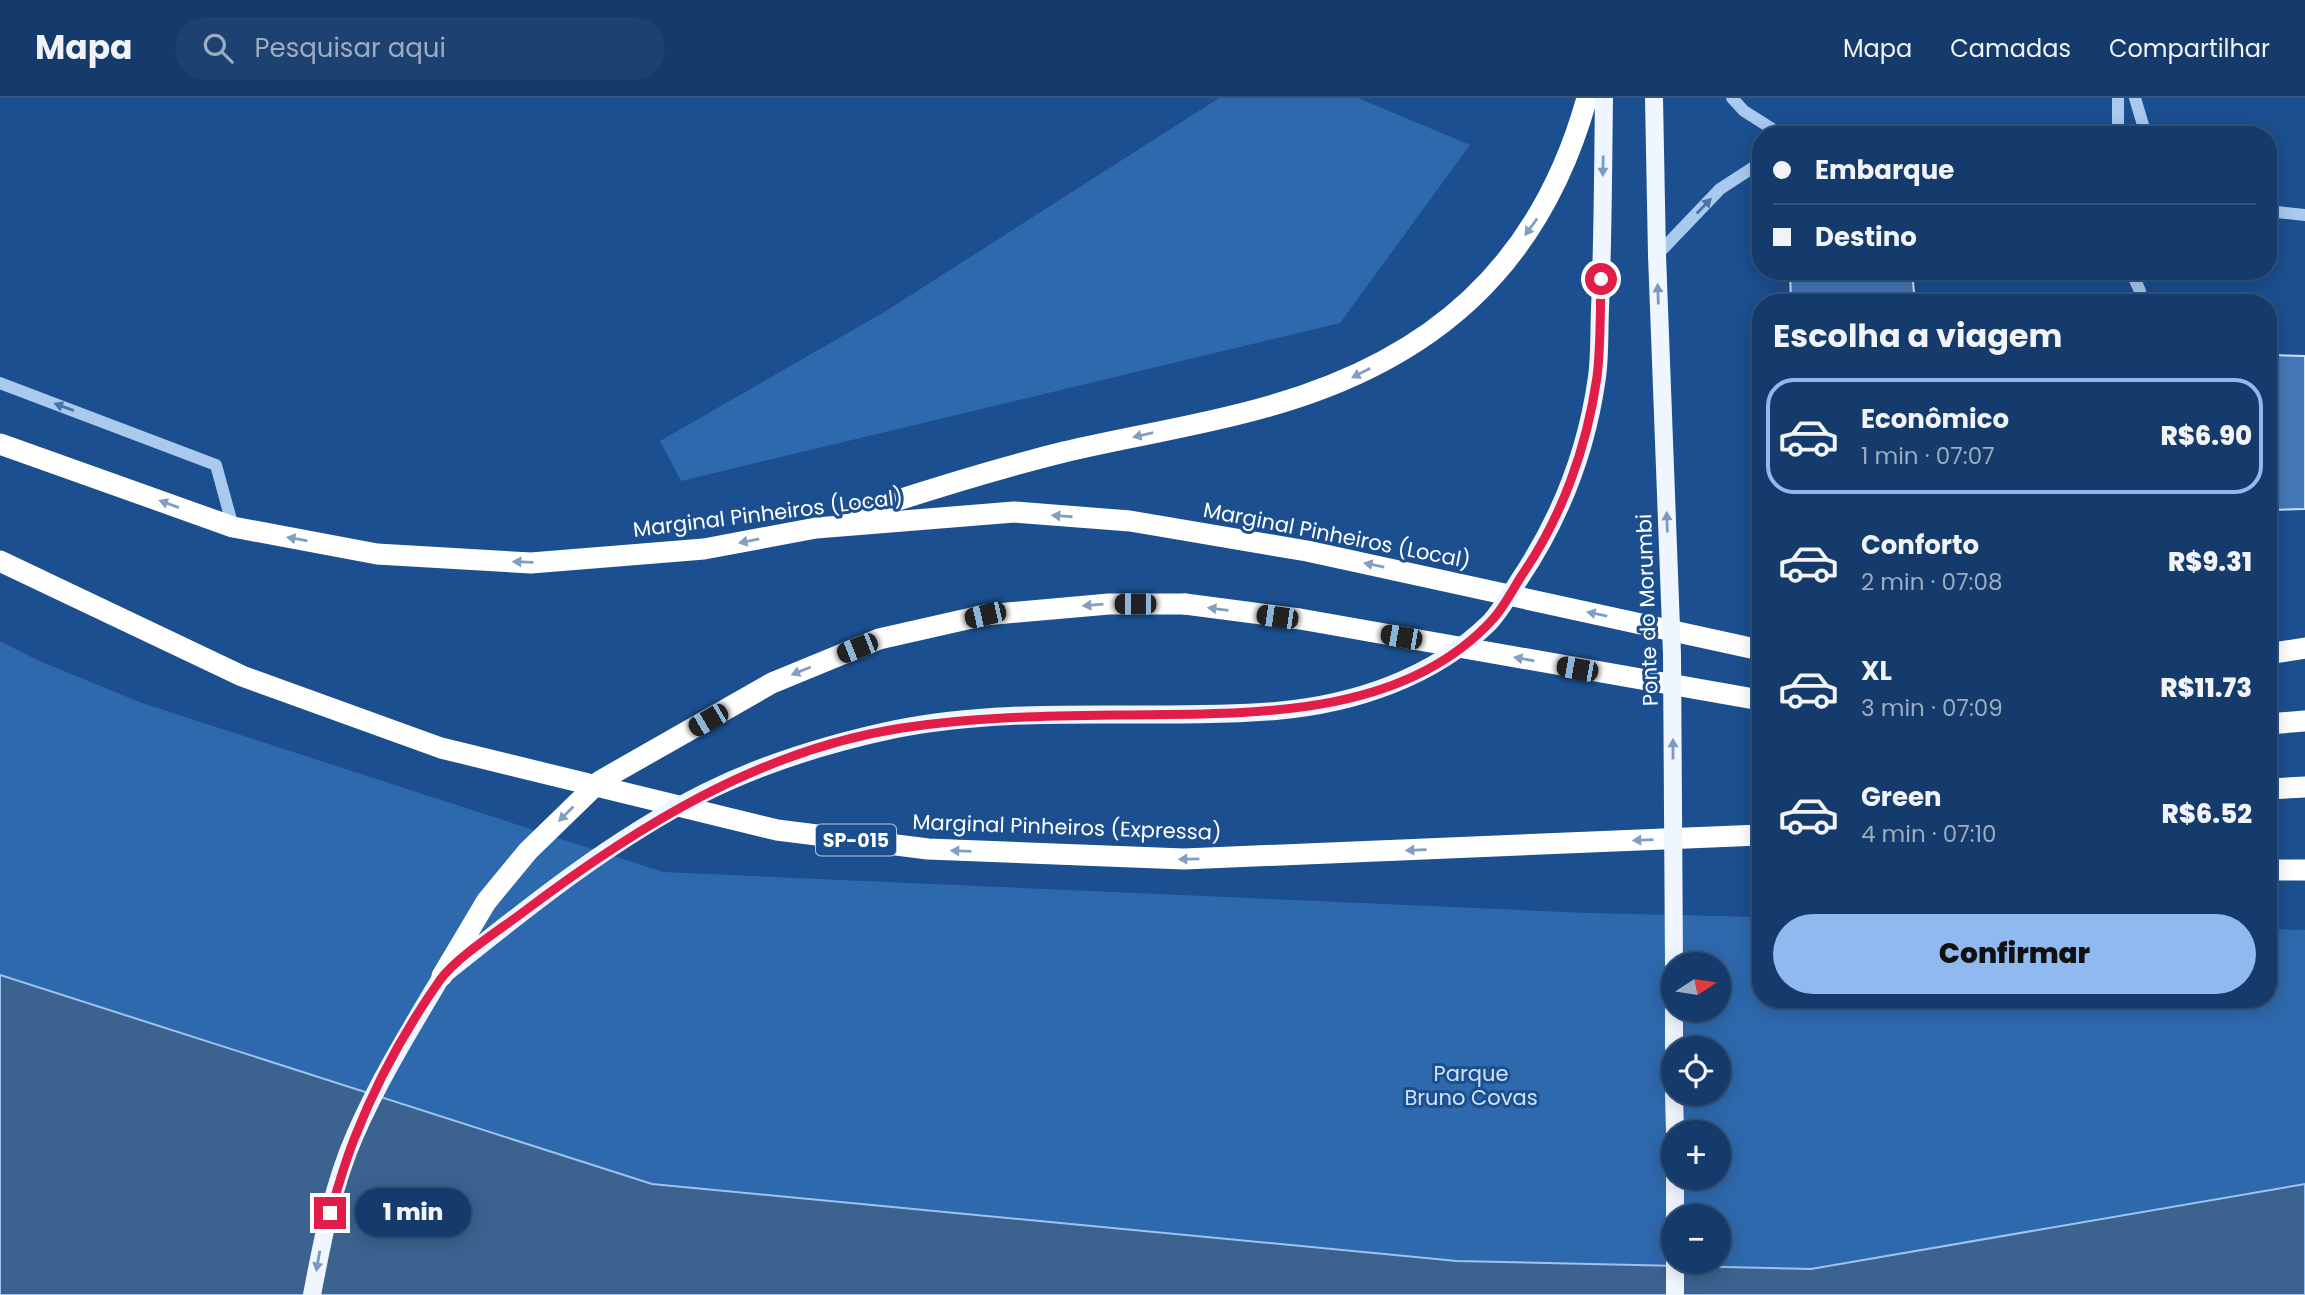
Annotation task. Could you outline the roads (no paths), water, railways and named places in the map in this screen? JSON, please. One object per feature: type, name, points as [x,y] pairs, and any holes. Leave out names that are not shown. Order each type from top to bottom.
[{"type":"highway","points":[[816,527],[926,490],[1064,452],[1266,407],[1356,377],[1433,332],[1492,281],[1544,210],[1576,140],[1587,98]]},
{"type":"highway","name":"Marginal Pinheiros (Local)","points":[[0,444],[233,527],[377,554],[531,563],[704,550],[816,527],[1014,512],[1130,521],[1307,551],[1752,648]]},
{"type":"highway","name":"Marginal Pinheiros (Expressa)","points":[[0,561],[242,676],[441,748],[777,830],[928,849],[1184,859],[1752,835]]},
{"type":"highway","points":[[442,976],[486,902],[528,852],[600,781],[772,683],[879,639],[985,615],[1109,604],[1185,604],[1300,620],[1752,700]]},
{"type":"highway","points":[[2277,653],[2305,648]]},
{"type":"highway","points":[[2277,723],[2305,721]]},
{"type":"highway","points":[[2277,789],[2305,787]]},
{"type":"highway","points":[[2277,870],[2305,870]]},
{"type":"main road","points":[[312,1295],[323,1238],[354,1137],[393,1060],[442,976],[565,881],[632,835],[704,793],[803,752],[899,729],[1008,716],[1205,715],[1280,710],[1340,701],[1400,682],[1453,653],[1493,619],[1546,540],[1574,474],[1597,377],[1604,98]]},
{"type":"main road","name":"Ponte do Morumbi","points":[[1654,98],[1672,654],[1674,952]]},
{"type":"main road","points":[[1675,1274],[1675,1295]]},
{"type":"street","points":[[1732,98],[1744,111],[1768,126]]},
{"type":"street","points":[[2118,126],[2119,98]]},
{"type":"street","points":[[2135,98],[2143,126]]},
{"type":"street","points":[[1657,255],[1720,188],[1752,168]]},
{"type":"street","points":[[2277,213],[2302,215]]},
{"type":"street","points":[[2277,219],[2302,215]]},
{"type":"street","points":[[0,383],[216,466],[233,527]]},
{"type":"park label","name":"Parque Bruno Covas","points":[[1471,1085]]}]
